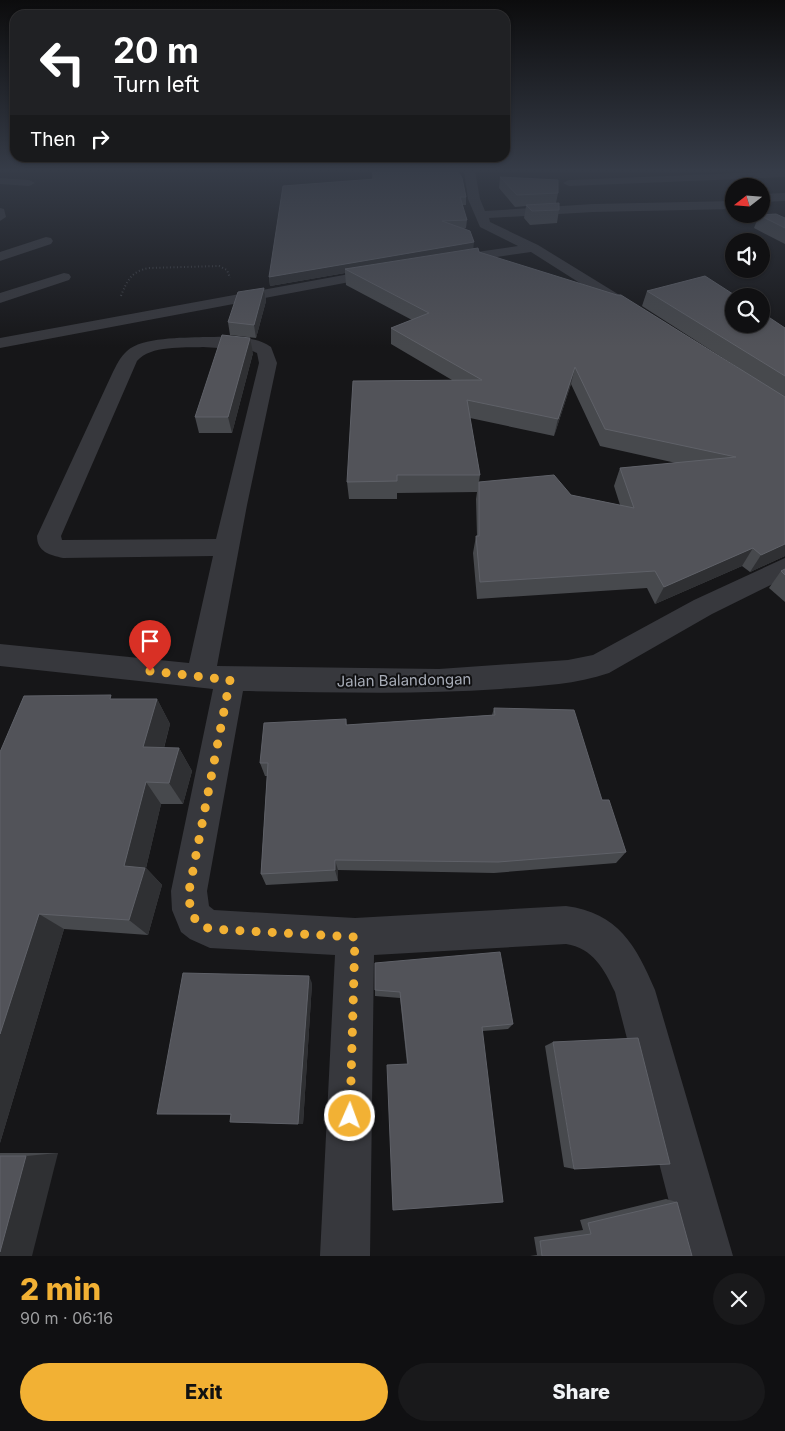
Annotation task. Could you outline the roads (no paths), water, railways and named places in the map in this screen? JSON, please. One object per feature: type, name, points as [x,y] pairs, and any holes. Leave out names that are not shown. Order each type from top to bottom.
[{"type":"street","points":[[483,230],[484,254]]},
{"type":"street","points":[[500,230],[533,248],[644,318]]},
{"type":"street","points":[[0,257],[46,241]]},
{"type":"street","points":[[438,262],[533,248]]},
{"type":"street","points":[[0,343],[392,270]]},
{"type":"street","points":[[0,298],[64,277]]},
{"type":"street","points":[[227,547],[63,549],[54,547],[49,542],[49,536],[121,374],[130,356],[140,350],[161,344],[234,342],[256,345],[264,349],[267,354],[268,363],[227,547],[212,631],[215,678],[189,891],[190,910],[197,923],[210,929],[355,937],[566,925],[587,930],[609,946],[624,966],[635,990],[708,1256]]},
{"type":"street","name":"Jalan Balandongan","points":[[0,654],[215,678],[438,681],[568,672],[599,664],[703,607],[785,567]]},
{"type":"street","points":[[345,1256],[355,937]]}]
